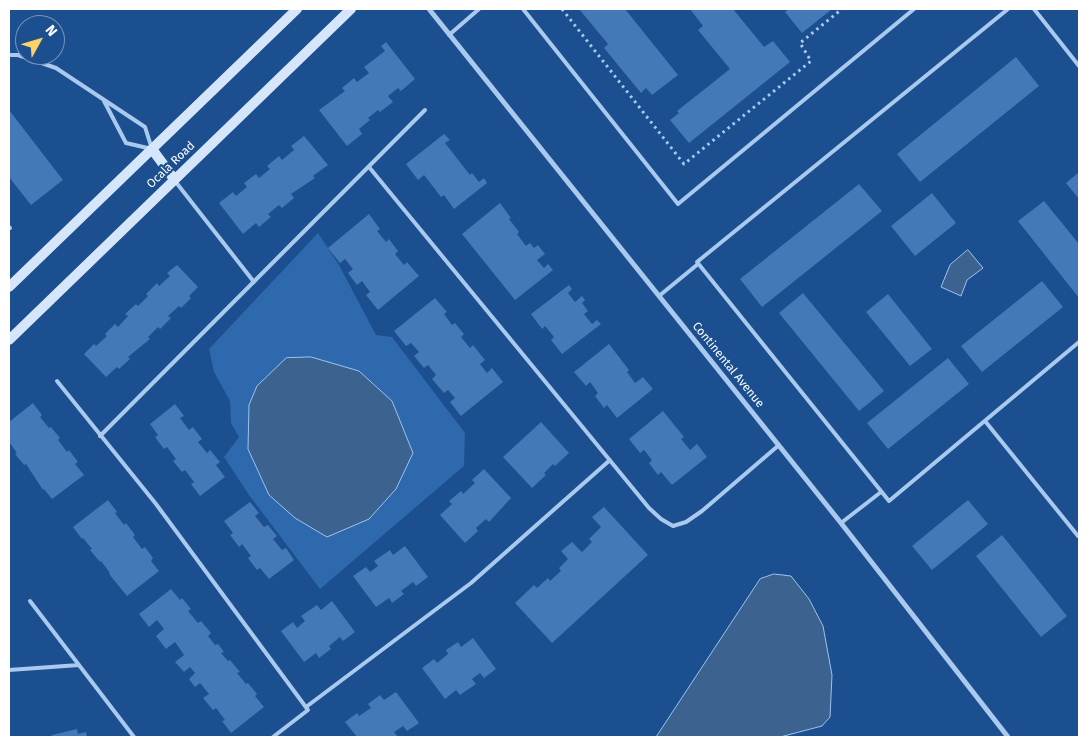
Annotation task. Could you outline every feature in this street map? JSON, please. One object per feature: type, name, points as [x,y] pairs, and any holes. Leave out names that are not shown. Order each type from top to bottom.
[{"type":"main road","name":"Ocala Road","points":[[9,287],[297,9]]},
{"type":"main road","name":"Ocala Road","points":[[9,340],[351,9]]},
{"type":"main road","points":[[152,149],[174,179]]},
{"type":"street","name":"Continental Avenue","points":[[429,9],[841,522],[1008,737]]},
{"type":"lane","points":[[450,35],[479,9]]},
{"type":"lane","points":[[523,9],[678,204],[914,9]]},
{"type":"lane","points":[[659,296],[698,264],[697,262],[704,256],[1008,9]]},
{"type":"lane","points":[[1034,9],[1079,66]]},
{"type":"lane","points":[[9,55],[18,55],[56,68],[145,127],[152,149]]},
{"type":"lane","points":[[104,101],[126,143],[152,149]]},
{"type":"lane","points":[[100,436],[425,110]]},
{"type":"lane","points":[[369,167],[649,508],[661,519],[672,526],[686,522],[702,511],[779,445]]},
{"type":"lane","points":[[174,179],[254,282]]},
{"type":"lane","points":[[698,264],[889,502],[1079,342]]},
{"type":"lane","points":[[57,382],[156,504],[308,710],[273,737]]},
{"type":"lane","points":[[985,421],[1078,536]]},
{"type":"lane","points":[[306,707],[472,583],[610,460]]},
{"type":"lane","points":[[841,522],[881,492]]},
{"type":"lane","points":[[30,601],[134,737]]},
{"type":"lane","points":[[9,670],[79,666]]},
{"type":"path","points":[[562,9],[684,164],[811,61],[800,44],[842,9]]},
{"type":"shaded area","points":[[318,233],[339,265],[376,335],[392,337],[465,433],[464,466],[320,589],[249,495],[224,457],[239,437],[231,423],[230,401],[214,372],[209,349]]},
{"type":"shaded area","points":[[968,250],[983,268],[967,280],[961,296],[941,287],[950,265]]},
{"type":"shaded area","points":[[311,357],[359,371],[392,401],[413,453],[396,489],[369,519],[327,537],[295,518],[269,495],[248,449],[249,405],[257,386],[286,358]]},
{"type":"shaded area","points":[[774,574],[791,576],[809,599],[823,626],[832,675],[830,717],[822,726],[780,737],[656,737],[760,579]]},
{"type":"building","points":[[579,9],[625,9],[678,75],[652,95],[646,88],[641,93],[604,48],[608,44]]},
{"type":"building","points":[[690,9],[733,9],[764,47],[773,41],[790,62],[689,143],[670,120],[679,113],[677,111],[730,69],[698,30],[703,26]]},
{"type":"building","points":[[789,9],[832,9],[802,33],[785,12]]},
{"type":"building","points":[[386,42],[415,79],[401,91],[398,88],[388,96],[393,102],[368,118],[370,120],[359,129],[362,134],[347,146],[319,110],[345,91],[342,88],[354,78],[357,82],[369,73],[364,67],[385,51],[381,46]]},
{"type":"building","points":[[1016,57],[1039,86],[920,182],[897,154]]},
{"type":"building","points":[[9,110],[63,180],[31,205],[9,177]]},
{"type":"building","points":[[444,134],[450,140],[445,143],[470,175],[472,173],[479,182],[484,178],[487,183],[454,209],[444,195],[441,197],[424,175],[418,180],[406,164]]},
{"type":"building","points":[[304,136],[328,165],[313,176],[315,178],[291,194],[294,198],[282,208],[279,205],[268,214],[271,217],[259,227],[256,223],[243,234],[219,203],[233,192],[236,196],[247,187],[244,183],[256,174],[259,178],[270,169],[267,166],[279,156],[282,160],[294,150],[291,146]]},
{"type":"building","points":[[1079,172],[1079,199],[1066,183]]},
{"type":"building","points":[[859,184],[882,211],[762,307],[740,279]]},
{"type":"building","points":[[932,193],[956,223],[915,256],[891,226]]},
{"type":"building","points":[[1044,201],[1079,244],[1079,298],[1018,221]]},
{"type":"building","points":[[500,203],[511,218],[509,219],[519,232],[517,234],[526,246],[530,243],[534,248],[538,245],[545,254],[537,260],[544,268],[548,264],[553,270],[515,300],[462,234]]},
{"type":"building","points":[[369,214],[380,229],[377,231],[386,242],[389,239],[398,251],[395,254],[404,265],[407,262],[419,276],[378,310],[366,295],[370,292],[362,281],[357,285],[348,273],[353,269],[345,259],[340,263],[328,248]]},
{"type":"building","points":[[177,265],[198,287],[181,308],[179,306],[168,316],[171,318],[160,329],[158,327],[148,337],[150,339],[128,357],[130,359],[106,377],[84,354],[94,344],[96,346],[107,336],[105,334],[115,324],[118,327],[128,316],[125,314],[136,304],[138,306],[157,283],[159,286],[170,276],[167,273]]},
{"type":"building","points":[[1042,281],[1063,307],[982,372],[961,346]]},
{"type":"building","points":[[569,285],[572,289],[568,293],[575,302],[582,296],[585,300],[582,303],[588,311],[584,314],[592,324],[597,320],[601,324],[562,354],[551,340],[554,337],[545,326],[542,329],[531,314]]},
{"type":"building","points":[[803,293],[884,391],[859,411],[779,313]]},
{"type":"building","points":[[888,294],[932,349],[910,366],[866,312]]},
{"type":"building","points":[[435,298],[447,312],[444,314],[452,325],[455,323],[464,334],[461,337],[470,348],[473,345],[485,360],[480,364],[487,373],[492,368],[503,382],[461,416],[450,402],[455,398],[448,390],[444,393],[432,379],[436,375],[428,365],[424,368],[414,356],[419,352],[411,343],[406,346],[394,331]]},
{"type":"building","points":[[609,344],[629,370],[627,372],[635,383],[643,377],[653,389],[617,418],[607,405],[604,408],[595,396],[598,393],[590,382],[586,386],[574,372]]},
{"type":"building","points":[[948,358],[969,384],[888,449],[867,423]]},
{"type":"building","points":[[33,403],[42,415],[40,417],[60,438],[58,440],[67,452],[69,450],[78,462],[75,464],[84,475],[52,499],[43,490],[26,464],[24,465],[15,454],[17,453],[9,442],[9,422]]},
{"type":"building","points":[[175,404],[184,416],[180,418],[189,430],[193,427],[202,439],[198,442],[207,453],[210,450],[220,462],[216,465],[225,477],[200,496],[191,484],[194,482],[185,470],[182,472],[173,461],[176,459],[167,447],[164,449],[155,437],[158,435],[150,424]]},
{"type":"building","points":[[663,411],[684,437],[681,439],[690,450],[697,444],[707,457],[672,485],[661,472],[658,475],[649,463],[652,460],[644,450],[640,453],[629,439]]},
{"type":"building","points":[[541,422],[569,453],[555,466],[553,464],[544,473],[546,475],[532,488],[503,457]]},
{"type":"building","points":[[484,469],[511,498],[489,522],[486,519],[476,528],[478,531],[465,543],[440,515],[452,504],[449,501],[461,491],[463,494],[475,483],[472,480]]},
{"type":"building","points":[[108,500],[124,525],[126,523],[135,535],[133,537],[142,549],[145,547],[153,558],[151,561],[159,571],[127,596],[73,527]]},
{"type":"building","points":[[968,500],[988,524],[932,570],[912,546]]},
{"type":"building","points":[[250,502],[259,513],[255,516],[264,527],[268,525],[277,536],[273,539],[282,550],[286,548],[294,560],[269,579],[260,568],[257,570],[248,558],[251,556],[242,544],[239,547],[230,535],[233,533],[224,521]]},
{"type":"building","points":[[604,507],[648,555],[552,643],[515,603],[534,585],[537,588],[548,578],[550,581],[561,571],[559,568],[568,559],[561,551],[572,542],[582,552],[592,542],[589,539],[601,527],[592,517]]},
{"type":"building","points":[[1002,535],[1067,616],[1041,637],[976,556]]},
{"type":"building","points":[[405,546],[428,577],[416,586],[413,582],[401,591],[404,594],[392,603],[389,598],[376,607],[353,576],[366,567],[370,572],[378,566],[374,561],[390,550],[393,555]]},
{"type":"building","points":[[171,589],[191,609],[188,611],[198,623],[201,621],[211,633],[208,636],[215,645],[218,644],[224,652],[221,653],[240,672],[237,673],[257,694],[255,696],[264,707],[231,733],[222,721],[225,720],[216,708],[213,710],[203,698],[209,694],[200,683],[195,687],[189,679],[195,673],[190,667],[184,672],[175,662],[184,655],[175,642],[166,649],[156,636],[164,629],[157,620],[149,627],[139,614]]},
{"type":"building","points":[[332,601],[355,632],[343,641],[340,637],[329,646],[331,649],[319,658],[316,653],[304,662],[281,631],[293,622],[297,628],[305,621],[301,616],[317,605],[321,610]]},
{"type":"building","points":[[473,638],[496,669],[484,678],[480,673],[472,679],[476,684],[460,695],[456,690],[445,699],[422,668],[434,659],[437,663],[448,654],[446,650],[458,642],[461,647]]},
{"type":"building","points":[[396,692],[419,723],[407,731],[403,726],[394,732],[398,737],[357,737],[345,722],[357,713],[359,716],[371,708],[368,704],[380,695],[384,700]]},
{"type":"building","points":[[77,729],[78,734],[86,732],[87,737],[51,737],[52,735]]}]
